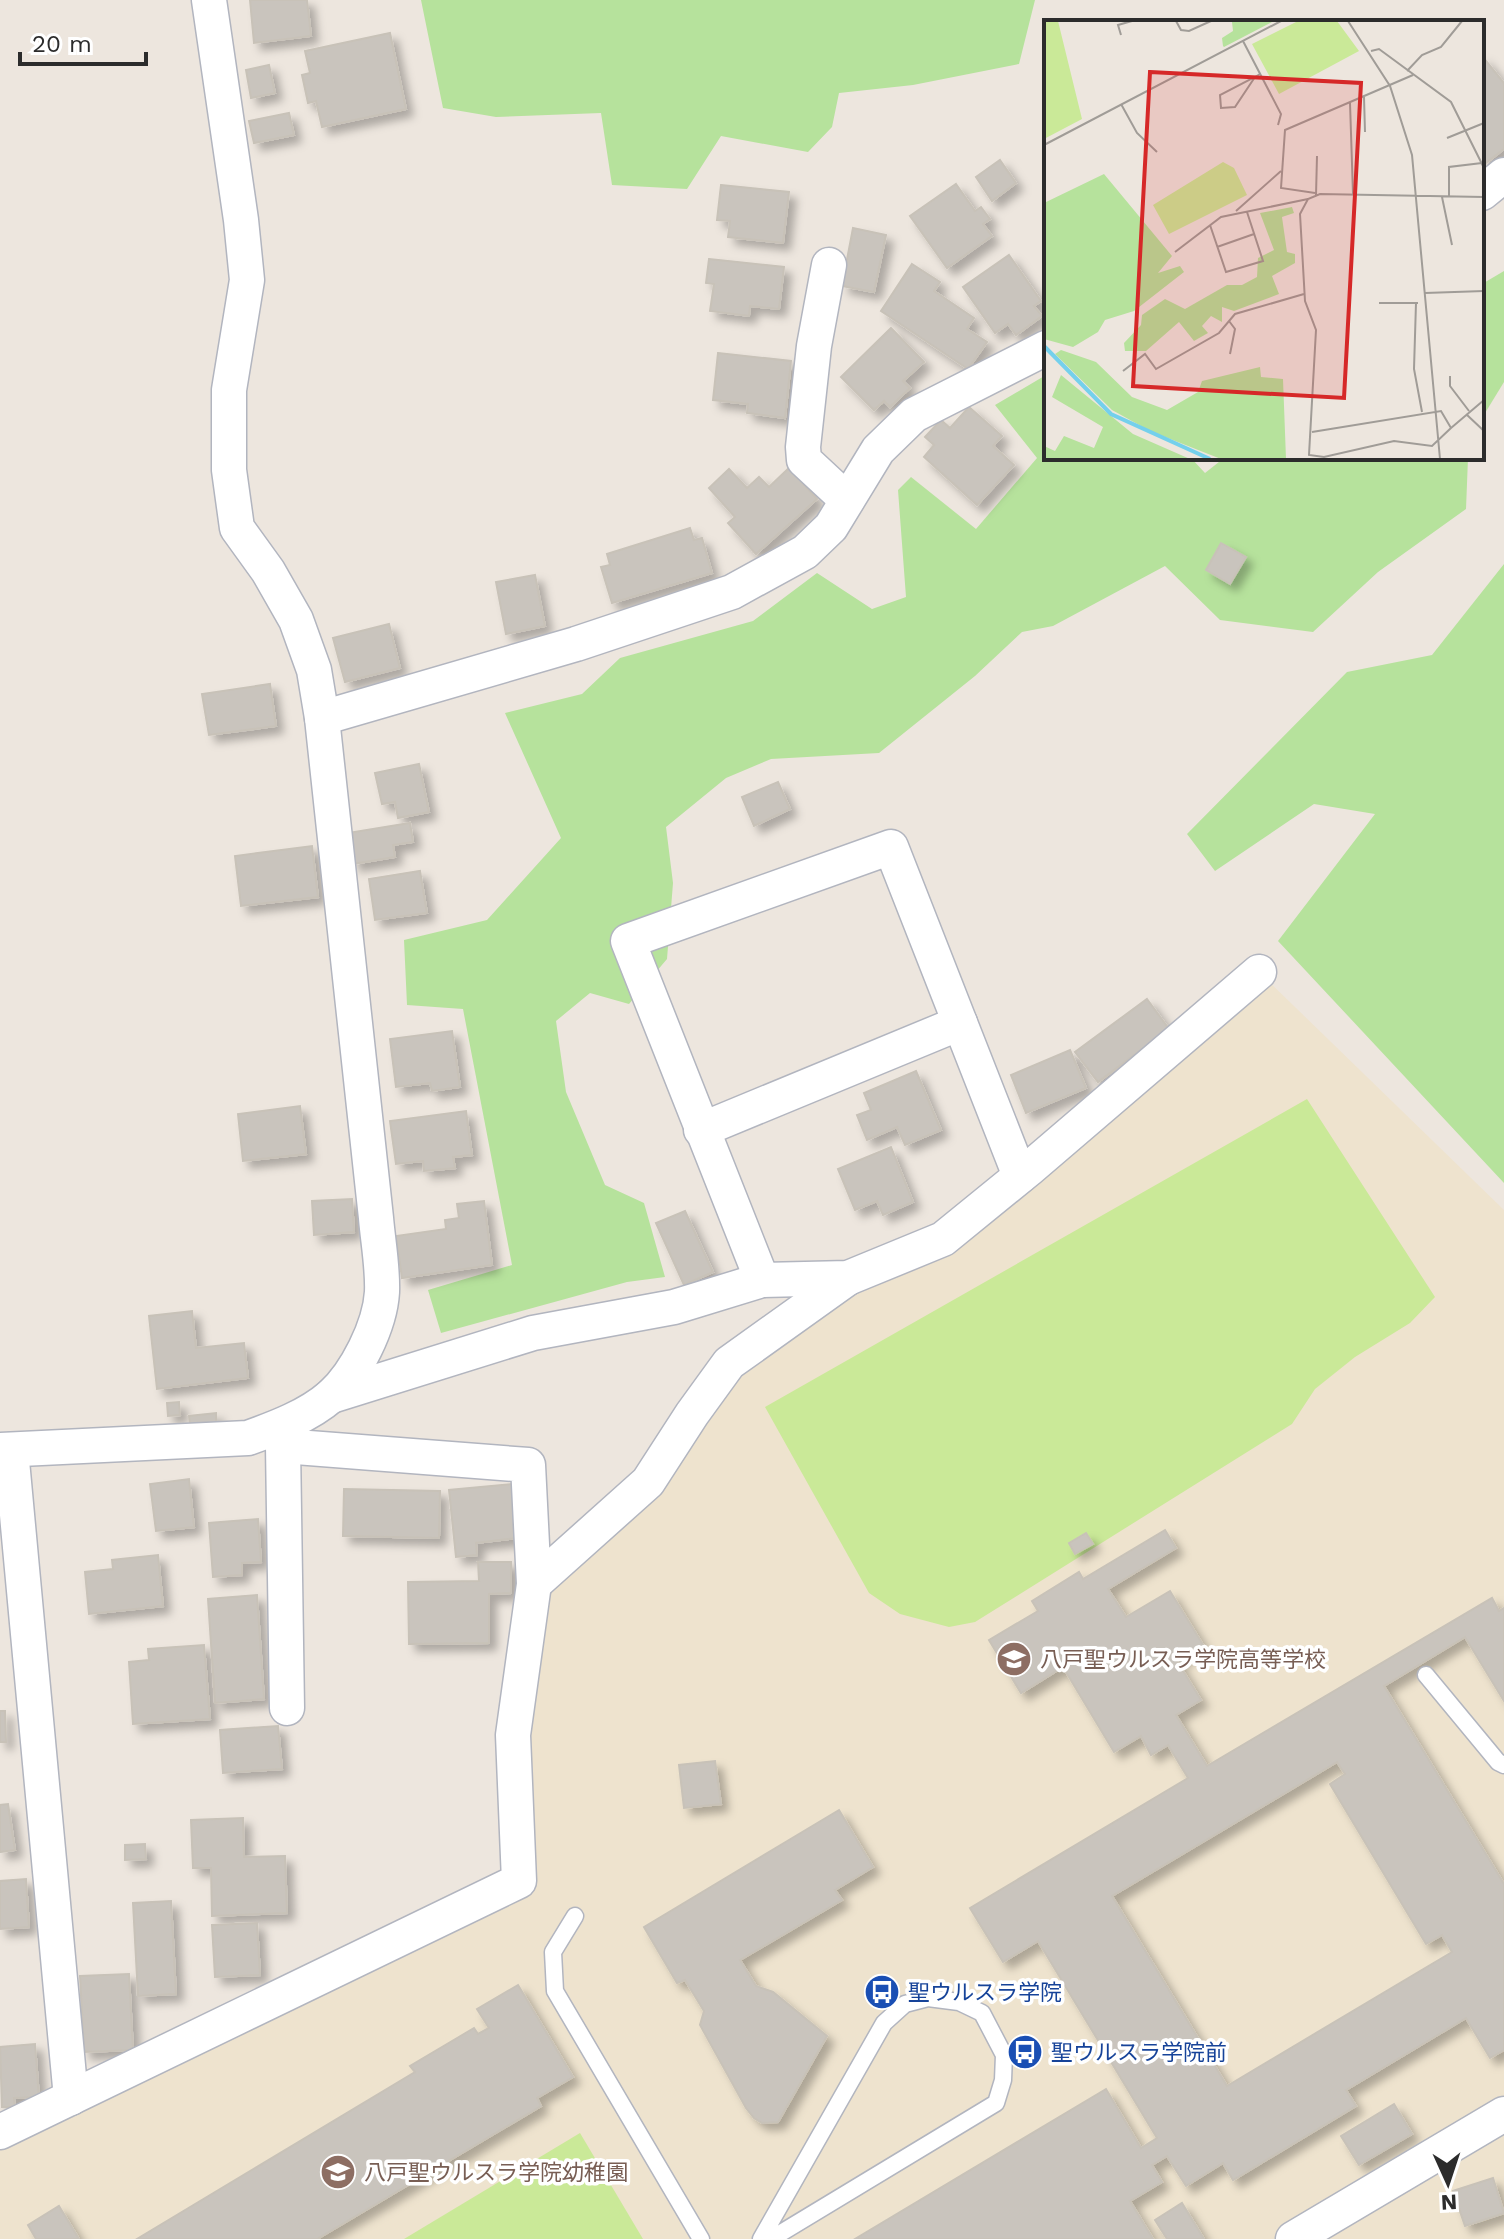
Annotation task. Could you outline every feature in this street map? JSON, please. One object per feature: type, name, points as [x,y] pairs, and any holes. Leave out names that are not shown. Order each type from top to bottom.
[{"type":"street","points":[[209,0],[247,280],[229,390],[229,470],[237,528],[268,571],[296,620],[314,670],[360,1049],[382,1291],[378,1322],[360,1359],[331,1396],[281,1436]]},
{"type":"street","points":[[1484,191],[1504,175]]},
{"type":"street","points":[[829,265],[814,346],[803,447],[804,460],[847,500]]},
{"type":"street","points":[[322,718],[576,644],[732,592],[805,552],[831,527],[878,450],[914,415],[1044,349]]},
{"type":"street","points":[[762,1280],[628,941],[891,847],[1020,1176]]},
{"type":"street","points":[[534,1584],[648,1482],[729,1363],[848,1278],[943,1239],[1259,972]]},
{"type":"street","points":[[701,1130],[960,1023]]},
{"type":"street","points":[[331,1396],[533,1333],[674,1307],[762,1280],[848,1278]]},
{"type":"street","points":[[281,1436],[287,1708]]},
{"type":"street","points":[[0,2132],[71,2098],[519,1881],[513,1735],[534,1584],[528,1465],[281,1436],[5,1450],[71,2098]]},
{"type":"street","points":[[1293,2239],[1504,2114]]},
{"type":"lane","points":[[1426,1675],[1498,1762],[1504,1765]]},
{"type":"lane","points":[[575,1916],[553,1952],[555,1991],[701,2239]]},
{"type":"lane","points":[[761,2239],[884,2023],[905,2004],[928,1998],[959,2002],[982,2013],[1004,2055],[1003,2080],[996,2103],[771,2239]]},
{"type":"shaded area","name":"八戸聖ウルスラ学院高等学校","points":[[1259,972],[1504,1210],[1504,2239],[0,2239],[0,2132],[519,1881],[534,1584],[648,1482],[729,1363],[943,1239]]},
{"type":"green space","points":[[421,0],[1035,0],[1019,64],[913,85],[839,93],[832,127],[808,152],[721,136],[687,189],[612,185],[601,113],[496,117],[443,108]]},
{"type":"green space","points":[[1504,271],[1504,382],[1484,415],[1484,283]]},
{"type":"green space","points":[[1044,376],[1044,460],[1193,460],[1205,473],[1221,460],[1468,460],[1466,509],[1378,572],[1313,632],[1220,620],[1165,566],[1053,626],[1022,632],[975,676],[879,753],[771,759],[726,778],[666,827],[673,883],[667,959],[629,1004],[590,993],[556,1021],[566,1092],[605,1185],[644,1203],[665,1277],[627,1282],[441,1333],[428,1290],[512,1265],[463,1009],[407,1005],[404,940],[487,920],[561,838],[505,713],[582,694],[620,658],[753,621],[817,573],[872,609],[906,597],[898,490],[911,477],[976,529],[1037,458],[995,405]]},
{"type":"green space","points":[[1504,564],[1504,1183],[1278,941],[1375,814],[1314,804],[1215,871],[1187,834],[1347,672],[1432,655]]},
{"type":"green space","points":[[1307,1099],[1435,1297],[1410,1323],[1355,1357],[1315,1389],[1292,1424],[975,1622],[949,1627],[900,1614],[869,1593],[765,1407]]},
{"type":"green space","points":[[580,2133],[643,2239],[404,2239]]},
{"type":"building","points":[[250,0],[307,0],[311,36],[254,43]]},
{"type":"building","points":[[390,33],[406,109],[322,127],[316,101],[308,103],[302,75],[310,73],[305,51]]},
{"type":"building","points":[[1484,58],[1504,83],[1504,149],[1484,164]]},
{"type":"building","points":[[269,65],[275,93],[251,98],[246,70]]},
{"type":"building","points":[[289,113],[294,135],[254,143],[249,121]]},
{"type":"building","points":[[1000,160],[1016,183],[992,201],[976,177]]},
{"type":"building","points":[[956,184],[975,211],[981,207],[990,219],[983,224],[992,236],[947,268],[910,216]]},
{"type":"building","points":[[721,185],[789,192],[783,243],[728,237],[730,221],[717,220]]},
{"type":"building","points":[[853,228],[886,235],[874,292],[842,286]]},
{"type":"building","points":[[1009,255],[1041,301],[1034,306],[1042,316],[1016,335],[1008,324],[995,333],[963,287]]},
{"type":"building","points":[[709,259],[784,267],[779,309],[750,306],[749,316],[710,311],[714,284],[706,283]]},
{"type":"building","points":[[912,264],[940,282],[934,291],[974,318],[967,329],[987,342],[968,369],[881,311]]},
{"type":"building","points":[[891,328],[924,362],[903,381],[910,388],[890,407],[884,401],[874,410],[841,377]]},
{"type":"building","points":[[718,353],[791,361],[785,418],[747,413],[748,404],[713,400]]},
{"type":"building","points":[[969,407],[1002,436],[993,446],[1014,465],[977,505],[924,457],[934,445],[925,437],[941,420],[950,428]]},
{"type":"building","points":[[789,468],[817,499],[756,554],[728,523],[735,517],[709,488],[729,469],[747,488],[759,477],[769,487]]},
{"type":"building","points":[[690,528],[694,540],[702,538],[712,573],[612,603],[601,567],[610,565],[607,554]]},
{"type":"building","points":[[1221,543],[1246,557],[1230,584],[1206,570]]},
{"type":"building","points":[[535,575],[545,626],[506,634],[496,582]]},
{"type":"building","points":[[389,624],[400,668],[345,682],[333,638]]},
{"type":"building","points":[[270,684],[276,726],[209,735],[202,694]]},
{"type":"building","points":[[419,764],[429,812],[398,818],[395,802],[382,804],[375,773]]},
{"type":"building","points":[[778,782],[790,809],[754,826],[742,797]]},
{"type":"building","points":[[410,823],[413,842],[393,845],[395,857],[353,864],[348,833]]},
{"type":"building","points":[[312,846],[318,897],[241,906],[235,856]]},
{"type":"building","points":[[420,871],[427,913],[375,920],[369,879]]},
{"type":"building","points":[[1147,999],[1169,1029],[1098,1082],[1075,1052]]},
{"type":"building","points":[[452,1031],[460,1087],[432,1091],[430,1083],[396,1087],[390,1039]]},
{"type":"building","points":[[1070,1050],[1086,1088],[1026,1113],[1011,1075]]},
{"type":"building","points":[[916,1071],[941,1130],[905,1145],[897,1127],[867,1140],[857,1115],[871,1110],[864,1093]]},
{"type":"building","points":[[300,1106],[306,1154],[243,1161],[238,1114]]},
{"type":"building","points":[[466,1111],[472,1155],[453,1157],[455,1168],[424,1171],[423,1161],[396,1164],[390,1121]]},
{"type":"building","points":[[891,1147],[913,1202],[883,1215],[877,1201],[855,1210],[838,1169]]},
{"type":"building","points":[[352,1199],[354,1232],[314,1235],[312,1201]]},
{"type":"building","points":[[484,1201],[492,1265],[402,1278],[396,1236],[446,1229],[445,1220],[459,1218],[457,1204]]},
{"type":"building","points":[[685,1211],[713,1272],[684,1285],[656,1223]]},
{"type":"building","points":[[192,1311],[196,1348],[244,1343],[248,1378],[157,1389],[149,1316]]},
{"type":"building","points":[[179,1402],[180,1415],[168,1416],[167,1403]]},
{"type":"building","points":[[216,1413],[216,1423],[190,1426],[189,1416]]},
{"type":"building","points":[[189,1479],[194,1527],[156,1531],[150,1484]]},
{"type":"building","points":[[512,1484],[517,1538],[476,1543],[477,1555],[456,1557],[449,1490]]},
{"type":"building","points":[[344,1489],[440,1491],[439,1538],[343,1536]]},
{"type":"building","points":[[258,1519],[261,1562],[242,1563],[242,1575],[213,1577],[209,1523]]},
{"type":"building","points":[[1165,1530],[1176,1548],[1108,1589],[1126,1617],[1170,1591],[1203,1645],[1177,1661],[1201,1700],[1176,1715],[1207,1766],[1492,1598],[1499,1611],[1504,1608],[1504,1701],[1465,1637],[1384,1686],[1504,1884],[1504,2050],[1490,2058],[1466,2018],[1346,2090],[1356,2106],[1233,2180],[1223,2163],[1186,2186],[1167,2156],[1152,2165],[1162,2182],[1130,2201],[1153,2239],[855,2239],[1106,2089],[1141,2148],[1157,2138],[1038,1941],[1003,1962],[970,1908],[1188,1778],[1168,1745],[1151,1755],[1141,1736],[1114,1752],[1063,1667],[1021,1693],[989,1640],[1038,1611],[1032,1601],[1079,1572],[1083,1579]],"holes":[[[1337,1762],[1345,1774],[1330,1784],[1426,1944],[1442,1935],[1452,1952],[1227,2086],[1112,1896]]]},
{"type":"building","points":[[1086,1533],[1093,1544],[1075,1554],[1069,1543]]},
{"type":"building","points":[[158,1555],[163,1606],[89,1614],[85,1572],[113,1569],[112,1560]]},
{"type":"building","points":[[478,1562],[511,1562],[511,1593],[489,1594],[489,1643],[409,1644],[408,1582],[479,1581]]},
{"type":"building","points":[[257,1595],[264,1699],[215,1703],[208,1599]]},
{"type":"building","points":[[204,1645],[210,1719],[133,1724],[129,1662],[149,1660],[148,1649]]},
{"type":"building","points":[[0,1711],[5,1711],[6,1742],[0,1742]]},
{"type":"building","points":[[278,1726],[282,1769],[223,1773],[220,1730]]},
{"type":"building","points":[[715,1761],[721,1804],[684,1808],[679,1765]]},
{"type":"building","points":[[8,1804],[15,1850],[0,1852],[0,1805]]},
{"type":"building","points":[[839,1810],[873,1867],[835,1890],[842,1900],[740,1960],[756,1986],[773,1992],[827,2036],[778,2122],[762,2123],[746,2108],[700,2025],[704,2011],[685,1980],[677,1983],[644,1927]]},
{"type":"building","points":[[243,1818],[244,1857],[285,1856],[287,1913],[212,1916],[211,1868],[193,1868],[191,1820]]},
{"type":"building","points":[[145,1844],[146,1859],[125,1860],[125,1845]]},
{"type":"building","points":[[26,1879],[29,1927],[0,1929],[0,1881]]},
{"type":"building","points":[[171,1901],[176,1994],[138,1996],[133,1903]]},
{"type":"building","points":[[257,1923],[260,1975],[215,1977],[212,1925]]},
{"type":"building","points":[[129,1974],[133,2050],[84,2052],[80,1976]]},
{"type":"building","name":"八戸聖ウルスラ学院幼稚園","points":[[518,1985],[573,2077],[537,2098],[541,2106],[317,2239],[137,2239],[415,2072],[410,2066],[474,2028],[478,2034],[489,2028],[477,2009]]},
{"type":"building","points":[[35,2044],[39,2097],[14,2098],[15,2107],[2,2107],[0,2047]]},
{"type":"building","points":[[1394,2104],[1412,2134],[1359,2165],[1341,2136]]},
{"type":"building","points":[[1493,2178],[1504,2213],[1465,2226],[1453,2191]]},
{"type":"building","points":[[1182,2203],[1204,2239],[1167,2239],[1155,2220]]},
{"type":"building","points":[[59,2206],[79,2239],[36,2239],[28,2225]]},
{"type":"place","name":"八戸聖ウルスラ学院高等学校","points":[[1014,1659]]},
{"type":"place","name":"聖ウルスラ学院","points":[[882,1992]]},
{"type":"place","name":"聖ウルスラ学院前","points":[[1025,2052]]},
{"type":"place","name":"八戸聖ウルスラ学院幼稚園","points":[[338,2172]]}]
